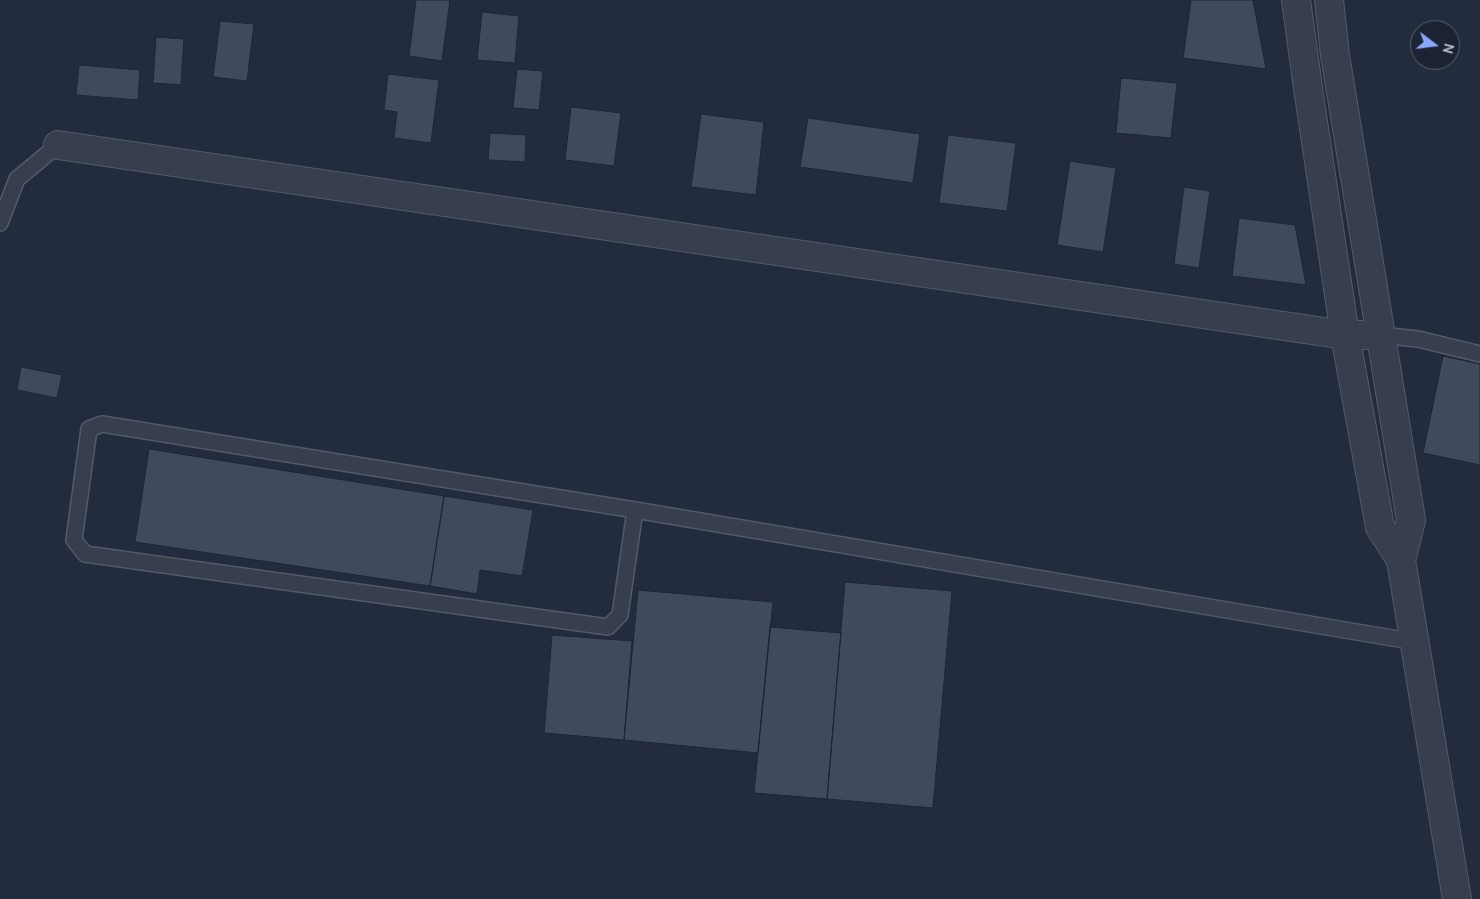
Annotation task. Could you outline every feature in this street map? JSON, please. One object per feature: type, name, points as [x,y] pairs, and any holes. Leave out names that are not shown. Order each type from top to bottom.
[{"type":"street","points":[[1296,0],[1345,335],[1380,527],[1401,560],[1457,899]]},
{"type":"street","points":[[1329,0],[1335,55],[1411,520],[1401,560]]},
{"type":"street","points":[[58,145],[1345,335],[1380,335]]},
{"type":"lane","points":[[0,223],[17,179],[58,145]]},
{"type":"lane","points":[[1380,335],[1418,339],[1480,354]]},
{"type":"lane","points":[[635,510],[620,615],[608,627],[85,554],[74,540],[89,429],[102,424],[635,510],[1416,642]]},
{"type":"building","points":[[416,0],[450,0],[442,61],[409,56]]},
{"type":"building","points":[[1191,0],[1253,0],[1266,69],[1183,58]]},
{"type":"building","points":[[482,12],[519,16],[515,63],[477,60]]},
{"type":"building","points":[[220,21],[254,24],[247,81],[213,77]]},
{"type":"building","points":[[156,37],[184,39],[181,85],[153,83]]},
{"type":"building","points":[[79,65],[140,70],[138,100],[76,95]]},
{"type":"building","points":[[517,69],[543,71],[539,110],[513,108]]},
{"type":"building","points":[[388,74],[439,80],[431,143],[394,138],[397,112],[384,110]]},
{"type":"building","points":[[1121,78],[1177,83],[1171,138],[1116,133]]},
{"type":"building","points":[[571,107],[621,113],[614,166],[565,160]]},
{"type":"building","points":[[701,114],[764,122],[756,195],[691,187]]},
{"type":"building","points":[[808,118],[920,134],[913,183],[800,167]]},
{"type":"building","points":[[490,133],[526,135],[525,162],[488,160]]},
{"type":"building","points":[[948,135],[1016,143],[1007,211],[939,203]]},
{"type":"building","points":[[1070,161],[1116,168],[1103,252],[1057,245]]},
{"type":"building","points":[[1184,187],[1210,191],[1199,268],[1174,264]]},
{"type":"building","points":[[1239,218],[1295,225],[1306,285],[1232,276]]},
{"type":"building","points":[[1443,356],[1480,364],[1480,465],[1423,453]]},
{"type":"building","points":[[21,367],[62,375],[57,398],[17,390]]},
{"type":"building","points":[[149,449],[444,496],[430,586],[135,542]]},
{"type":"building","points":[[444,496],[533,510],[522,576],[480,570],[477,594],[430,586]]},
{"type":"building","points":[[845,582],[952,591],[933,808],[827,799]]},
{"type":"building","points":[[638,590],[773,602],[758,753],[624,740]]},
{"type":"building","points":[[770,627],[841,633],[827,799],[754,793]]},
{"type":"building","points":[[552,635],[632,641],[624,740],[544,733]]}]
